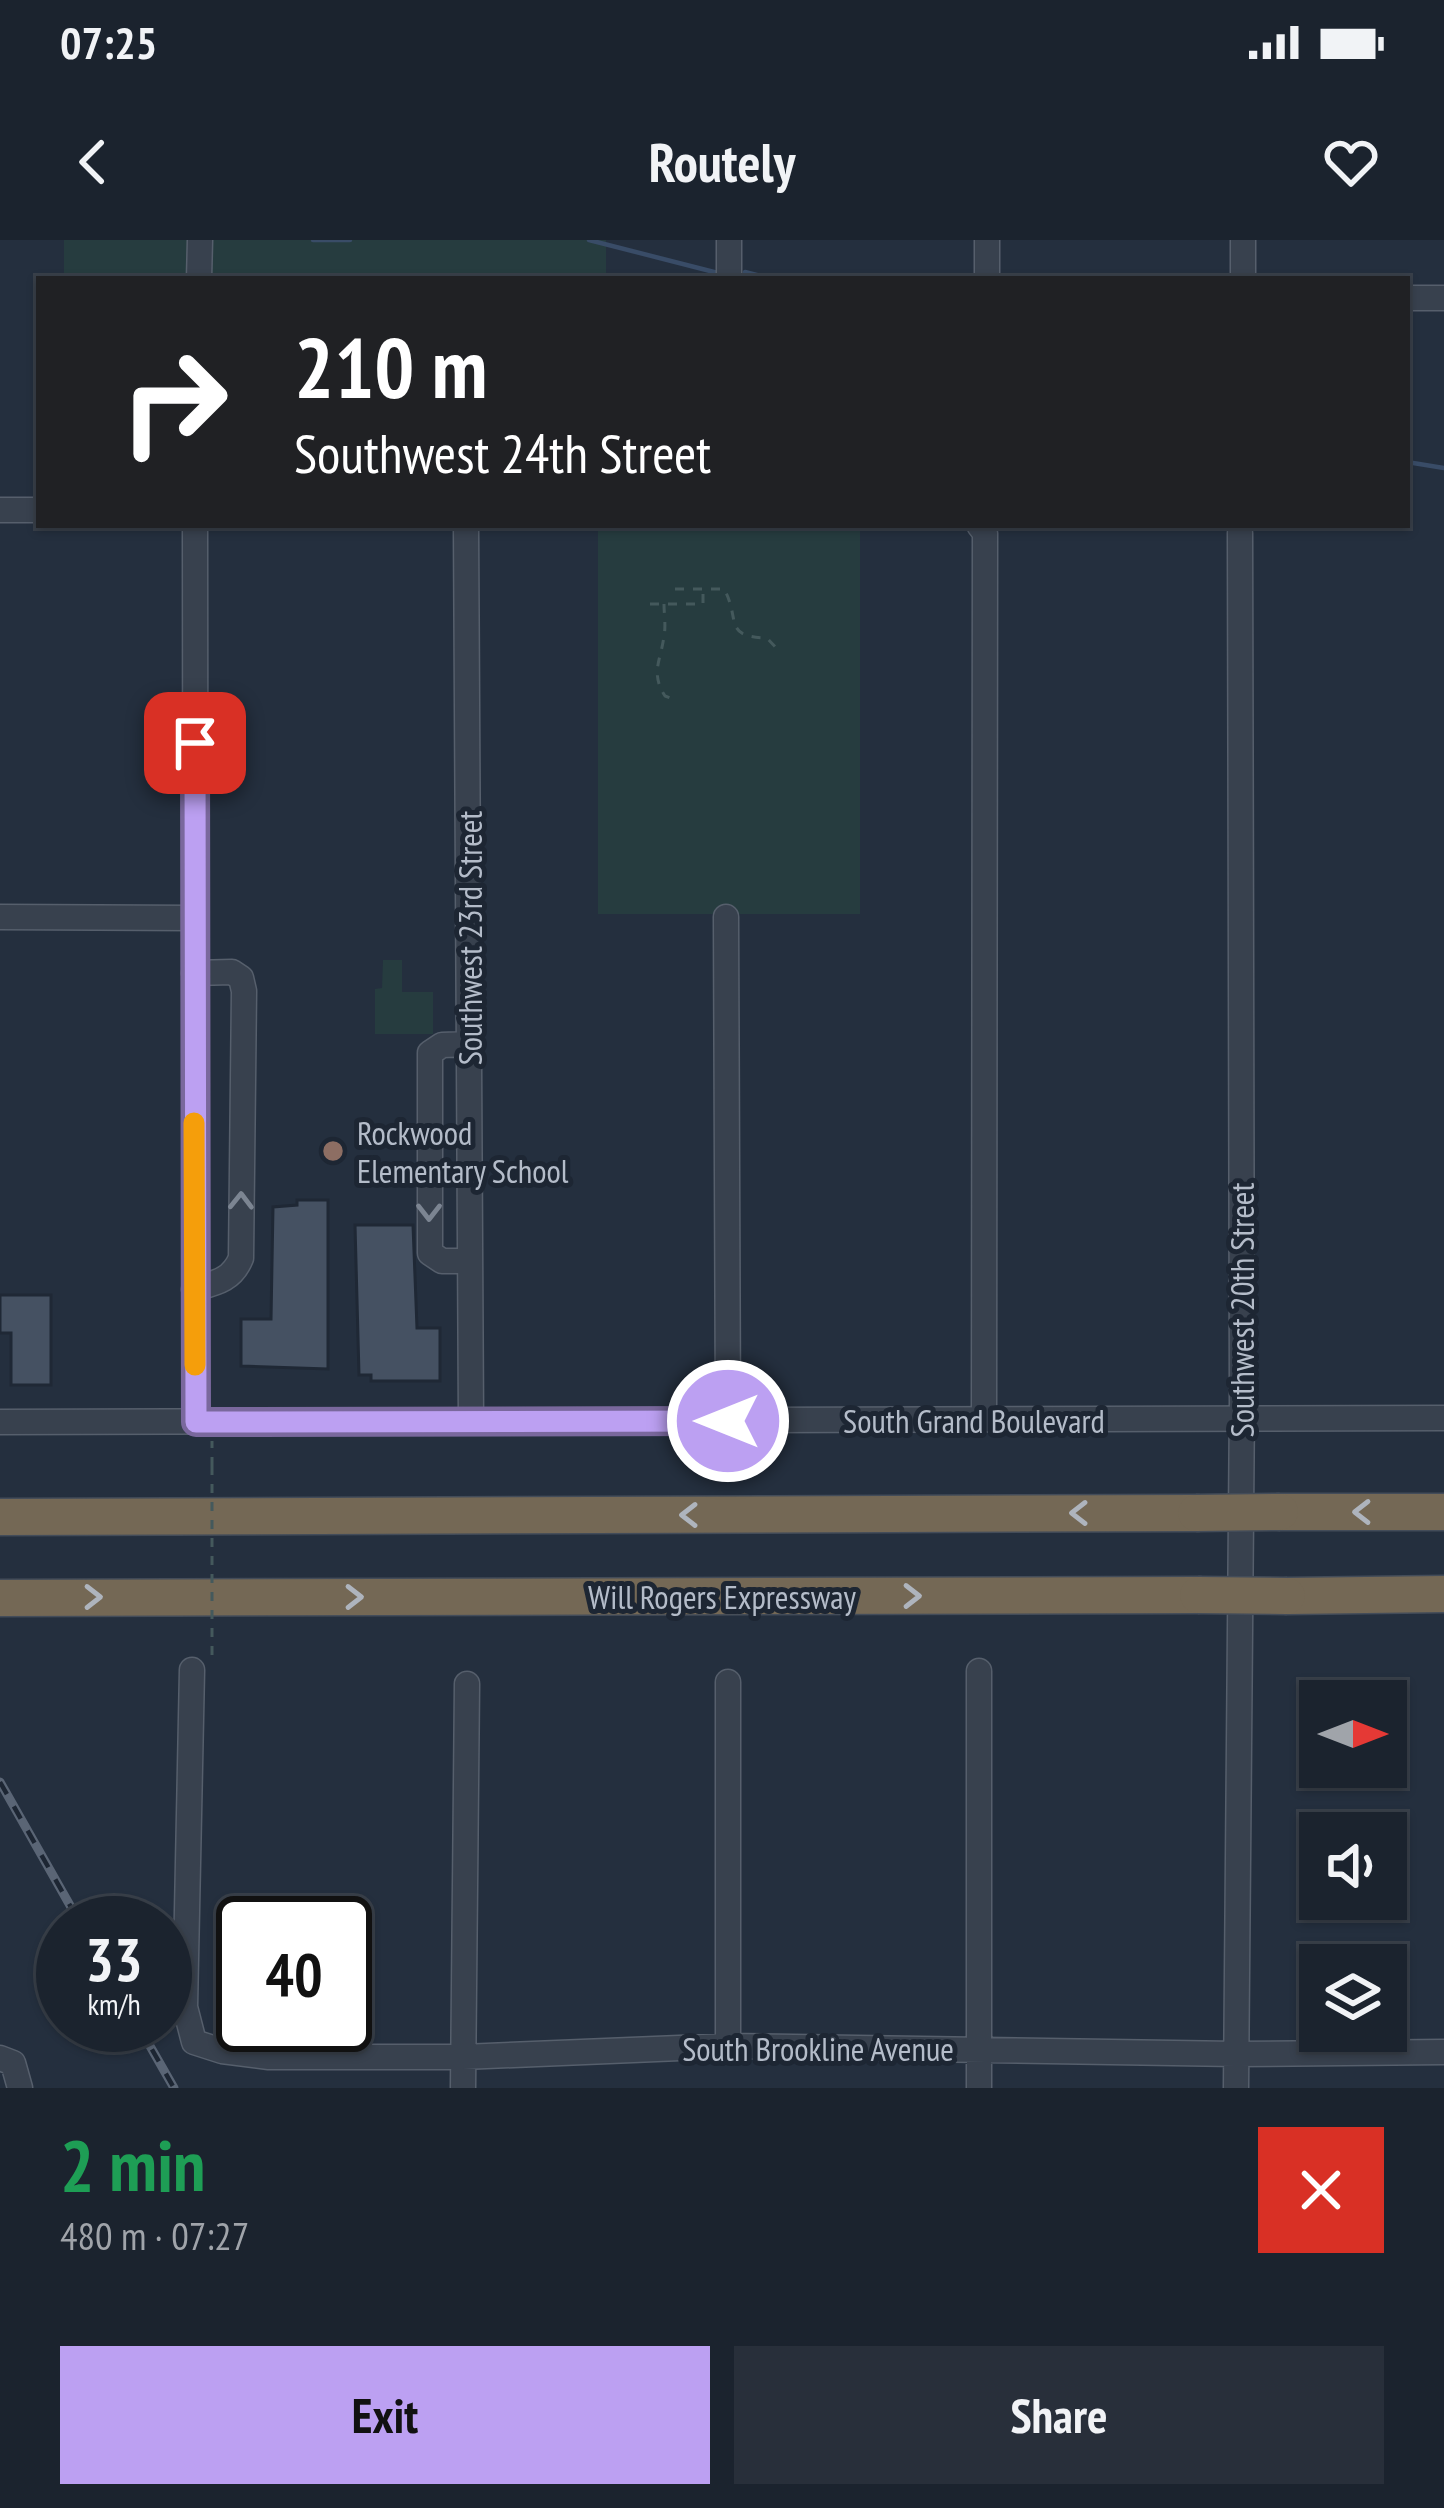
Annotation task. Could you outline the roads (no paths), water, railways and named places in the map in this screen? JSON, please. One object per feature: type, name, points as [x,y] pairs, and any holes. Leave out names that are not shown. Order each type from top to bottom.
[{"type":"highway","points":[[0,1517],[1444,1512]]},
{"type":"highway","name":"Will Rogers Expressway","points":[[0,1598],[1444,1594]]},
{"type":"street","points":[[199,276],[200,240]]},
{"type":"street","points":[[729,240],[729,276]]},
{"type":"street","points":[[987,240],[987,276]]},
{"type":"street","points":[[1243,240],[1243,276]]},
{"type":"street","points":[[1410,298],[1444,298]]},
{"type":"street","points":[[0,510],[36,510]]},
{"type":"street","points":[[195,528],[194,1289],[204,1430]]},
{"type":"street","name":"Southwest 23rd Street","points":[[466,528],[471,1422]]},
{"type":"street","points":[[981,528],[985,533],[984,1420]]},
{"type":"street","name":"Southwest 20th Street","points":[[1236,2088],[1242,1418],[1240,532]]},
{"type":"street","points":[[0,917],[194,918]]},
{"type":"street","points":[[726,917],[728,1421]]},
{"type":"street","points":[[194,973],[232,973],[241,978],[244,992],[241,1258],[225,1280],[194,1289]]},
{"type":"street","points":[[470,1044],[442,1045],[430,1053],[428,1105],[430,1253],[442,1261],[470,1261]]},
{"type":"street","name":"South Grand Boulevard","points":[[0,1422],[204,1430],[471,1422],[1444,1418]]},
{"type":"street","name":"South Brookline Avenue","points":[[202,1663],[185,2007],[194,2042],[222,2051],[269,2057],[463,2057],[728,2046],[1236,2054],[1444,2051]]},
{"type":"street","points":[[979,1671],[979,2088]]},
{"type":"street","points":[[728,1682],[728,2046]]},
{"type":"street","points":[[463,2088],[467,1684]]},
{"type":"waterway","points":[[313,240],[350,240]]},
{"type":"waterway","points":[[589,240],[718,273]]},
{"type":"waterway","points":[[745,272],[761,276]]},
{"type":"waterway","points":[[1410,462],[1444,468]]},
{"type":"railway","points":[[0,1782],[65,1896]]},
{"type":"railway","points":[[153,2052],[174,2088]]},
{"type":"place","name":"Rockwood Elementary School","points":[[333,1151]]}]
